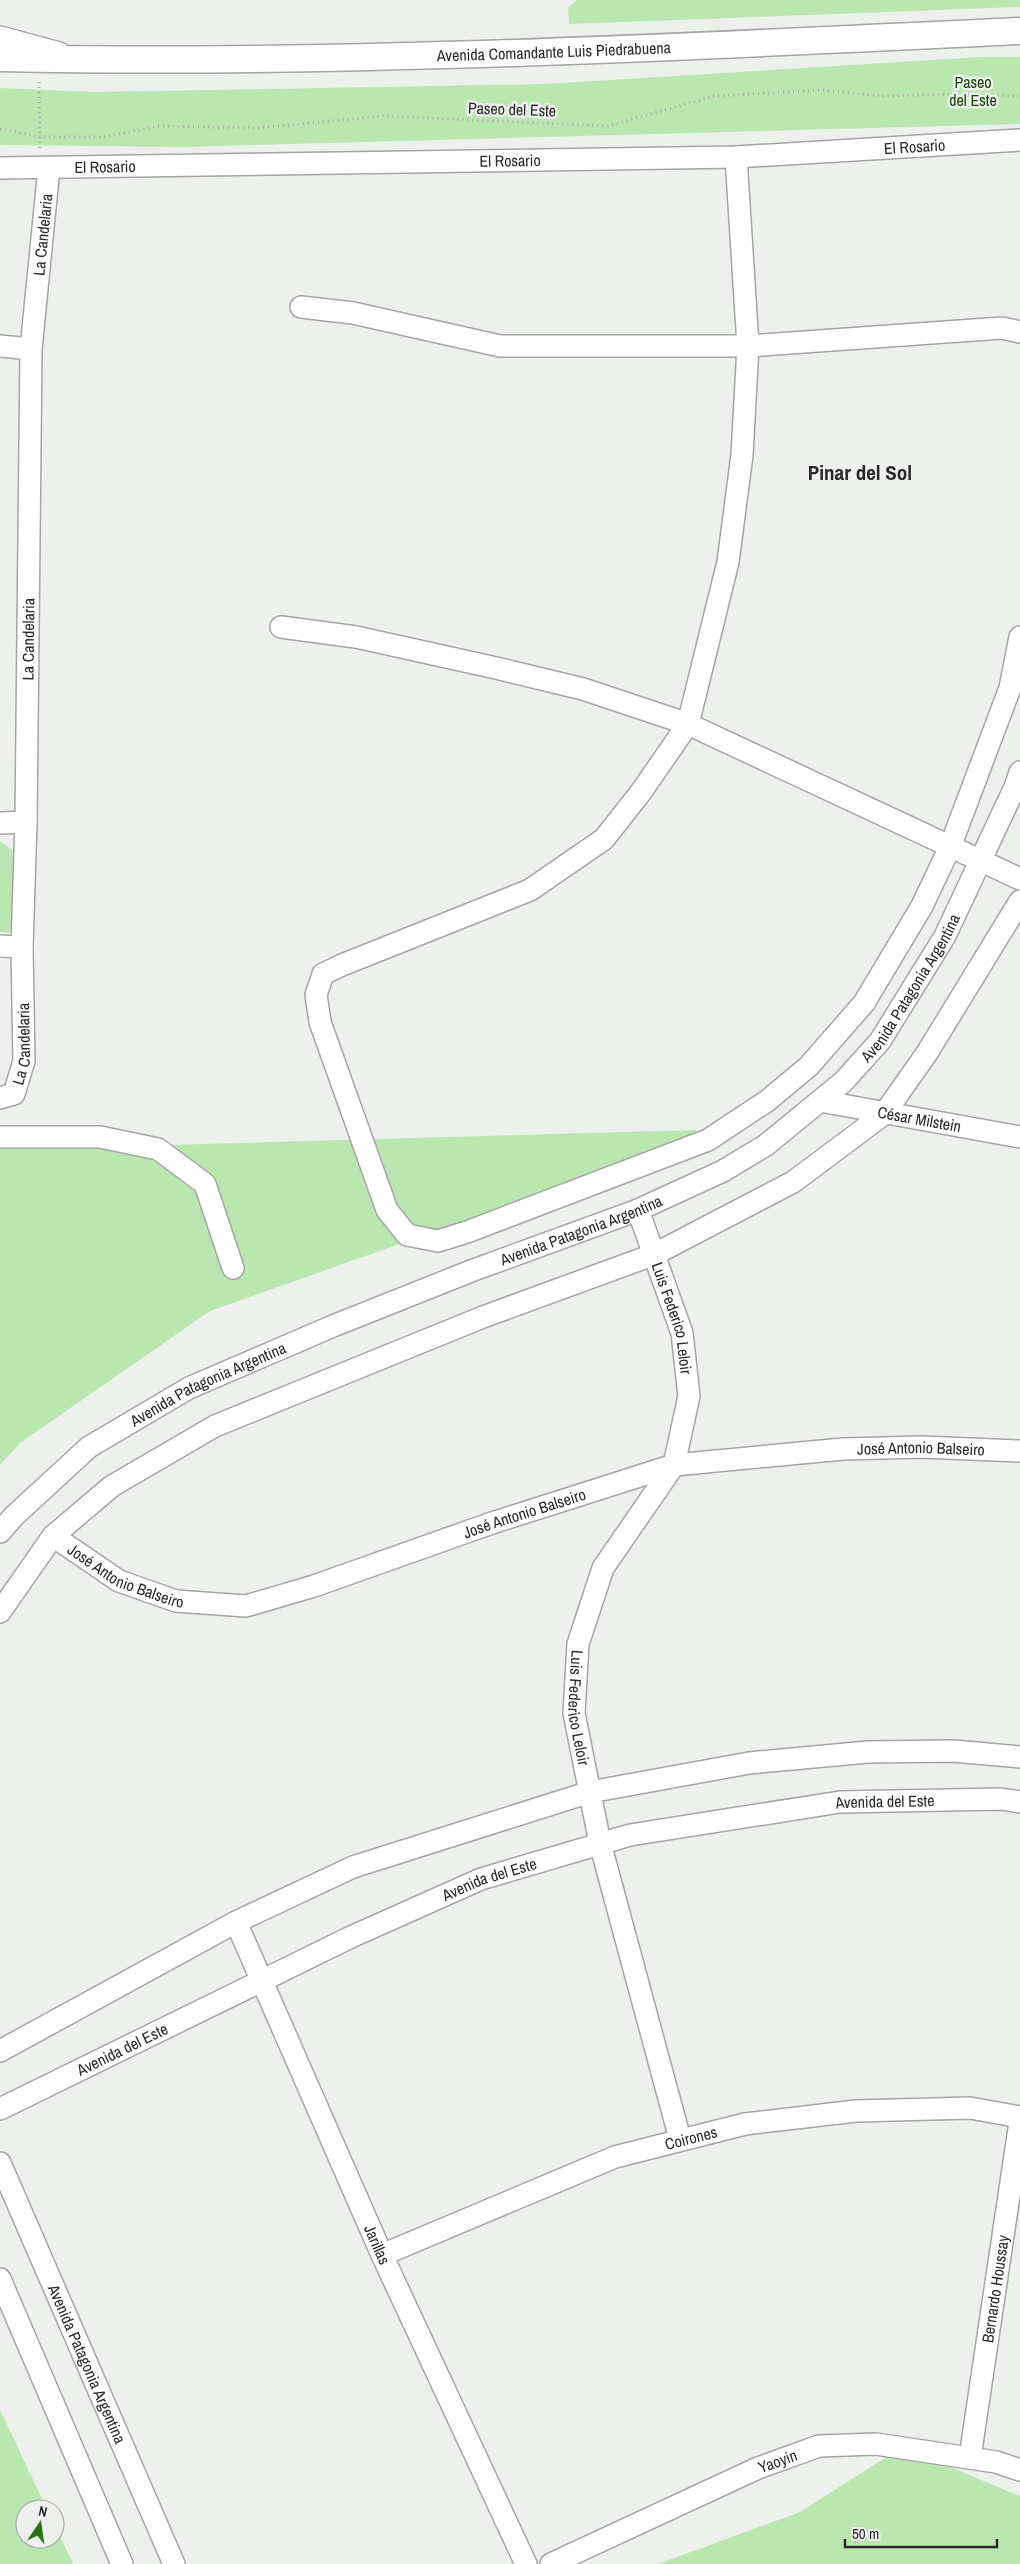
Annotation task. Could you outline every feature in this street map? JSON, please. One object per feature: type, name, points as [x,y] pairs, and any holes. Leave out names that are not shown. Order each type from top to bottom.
[{"type":"main road","name":"Avenida Comandante Luis Piedrabuena","points":[[0,58],[86,60],[342,58],[1020,31]]},
{"type":"street","name":"Avenida Comandante Luis Piedrabuena","points":[[0,37],[86,60]]},
{"type":"street","name":"El Rosario","points":[[0,168],[736,157],[1020,140]]},
{"type":"street","points":[[736,157],[748,346],[742,454],[728,562],[688,724],[641,792],[604,839],[530,890],[323,974],[316,995],[320,1022],[387,1210],[408,1235],[438,1241],[468,1232],[708,1140],[766,1101],[809,1066],[864,1003],[922,906],[950,847],[1010,688],[1020,637]]},
{"type":"street","name":"La Candelaria","points":[[0,1098],[14,1094],[24,1061],[22,947],[26,822],[31,348],[44,168]]},
{"type":"street","points":[[301,307],[353,313],[500,346],[748,346],[1002,328],[1020,332]]},
{"type":"street","points":[[0,346],[31,348]]},
{"type":"street","points":[[281,627],[356,637],[496,668],[583,689],[688,724],[1020,879]]},
{"type":"street","name":"Avenida Patagonia Argentina","points":[[0,1532],[14,1516],[89,1447],[189,1388],[452,1278],[638,1210],[723,1171],[766,1145],[843,1082],[880,1041],[945,936],[981,861],[1020,772]]},
{"type":"street","points":[[0,823],[26,822]]},
{"type":"street","points":[[0,1612],[53,1536],[112,1486],[215,1426],[483,1317],[655,1254],[793,1182],[884,1114],[927,1052],[1020,901]]},
{"type":"street","points":[[0,946],[22,947]]},
{"type":"street","name":"César Milstein","points":[[820,1101],[884,1114],[1020,1136]]},
{"type":"street","points":[[0,1137],[100,1137],[158,1149],[205,1184],[233,1268]]},
{"type":"street","name":"Luis Federico Leloir","points":[[638,1210],[682,1333],[689,1396],[674,1464],[603,1568],[578,1644],[574,1713],[600,1843],[680,2139]]},
{"type":"street","name":"José Antonio Balseiro","points":[[53,1536],[119,1581],[176,1601],[246,1606],[314,1586],[492,1522],[674,1464],[843,1449],[922,1447],[1020,1451]]},
{"type":"street","points":[[0,2051],[236,1922],[353,1867],[590,1792],[749,1763],[868,1752],[953,1751],[1020,1757]]},
{"type":"street","name":"Avenida del Este","points":[[0,2109],[351,1937],[482,1879],[600,1843],[630,1835],[840,1802],[1001,1799],[1020,1802]]},
{"type":"street","name":"Jarillas","points":[[236,1922],[382,2255],[526,2564]]},
{"type":"street","name":"Coirones","points":[[382,2255],[615,2156],[745,2124],[856,2111],[970,2108],[1020,2117]]},
{"type":"street","name":"Bernardo Houssay","points":[[970,2457],[1020,2122]]},
{"type":"street","name":"Avenida Patagonia Argentina","points":[[0,2163],[174,2564]]},
{"type":"street","points":[[0,2279],[122,2564]]},
{"type":"street","name":"Yaoyin","points":[[551,2564],[758,2468],[819,2446],[876,2444],[970,2457],[996,2462],[1020,2470]]},
{"type":"path","points":[[38,59],[44,168]]},
{"type":"path","name":"Paseo del Este","points":[[0,129],[41,137],[104,137],[159,126],[258,128],[383,116],[608,126],[714,96],[821,90],[882,96],[961,94],[1020,96]]},
{"type":"green space","points":[[577,0],[1020,0],[1020,7],[569,24],[568,8]]},
{"type":"green space","name":"Paseo del Este","points":[[981,57],[1020,57],[1020,124],[184,147],[0,145],[0,88],[94,92],[545,84]]},
{"type":"green space","points":[[0,841],[15,852],[18,912],[9,933],[0,932]]},
{"type":"green space","points":[[696,1130],[696,1139],[210,1311],[20,1443],[0,1465],[0,1146],[94,1147]]},
{"type":"green space","points":[[0,2410],[42,2499],[15,2499],[15,2549],[65,2549],[65,2547],[73,2564],[0,2564]]},
{"type":"green space","points":[[902,2447],[1020,2496],[1020,2564],[658,2564],[800,2512]]},
{"type":"district","name":"Pinar del Sol","points":[[860,472]]}]
